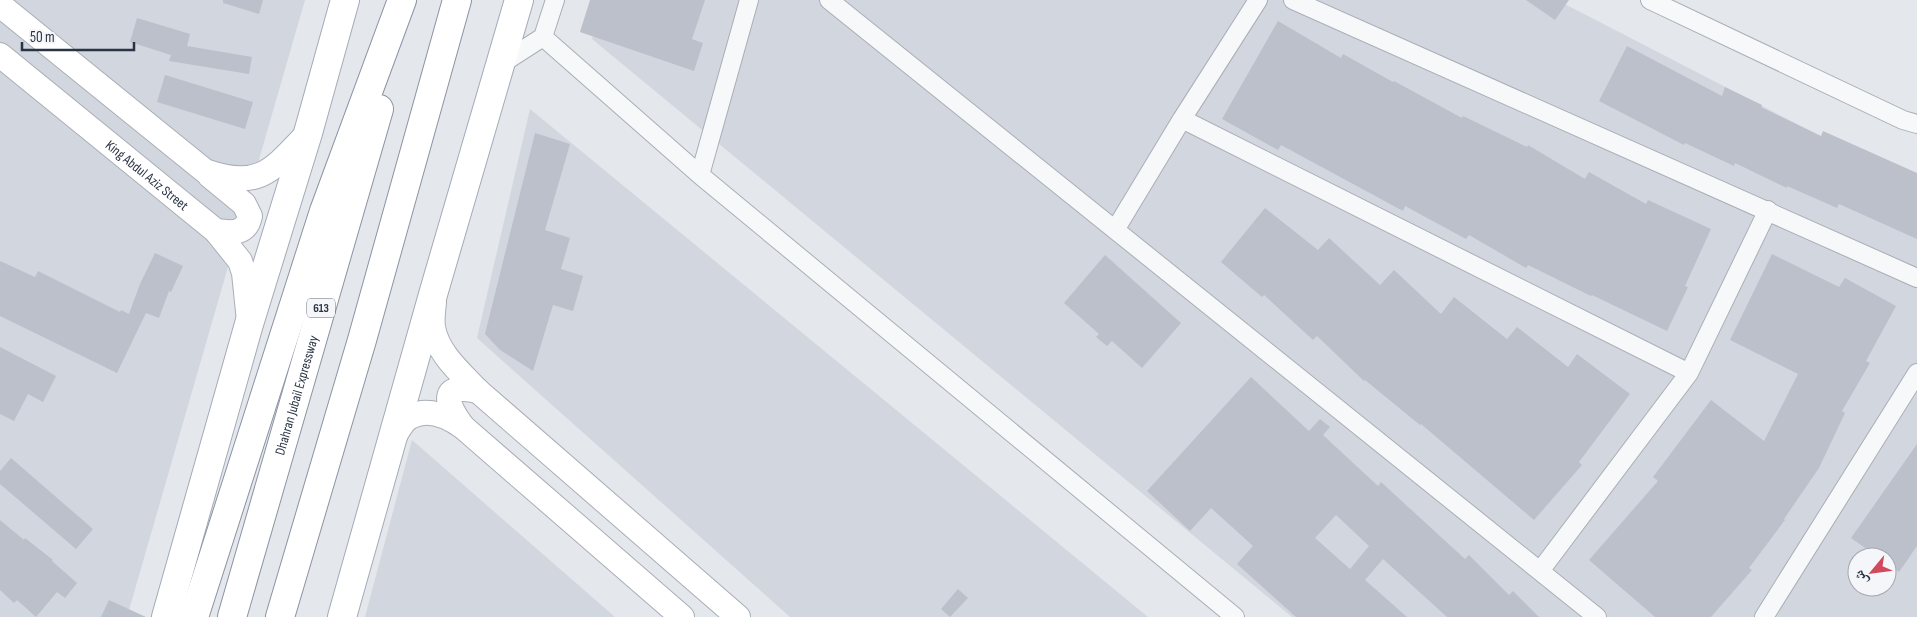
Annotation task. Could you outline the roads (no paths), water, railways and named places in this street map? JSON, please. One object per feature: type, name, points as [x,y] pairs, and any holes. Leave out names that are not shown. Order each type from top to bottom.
[{"type":"main road","points":[[166,617],[249,324],[308,133],[345,0]]},
{"type":"main road","points":[[194,617],[324,211],[402,0]]},
{"type":"main road","name":"Dhahran Jubail Expressway","points":[[232,617],[410,0]]},
{"type":"main road","points":[[280,617],[362,340],[457,0]]},
{"type":"main road","points":[[342,617],[519,0]]},
{"type":"street","points":[[501,64],[543,37],[555,0]]},
{"type":"street","points":[[700,175],[749,0]]},
{"type":"street","points":[[829,0],[1597,617]]},
{"type":"street","points":[[1116,230],[1182,119],[1258,0]]},
{"type":"street","points":[[1293,0],[1917,278]]},
{"type":"street","points":[[1650,0],[1903,120],[1917,124]]},
{"type":"street","points":[[0,6],[244,204],[250,216],[245,228],[232,233],[216,231]]},
{"type":"street","points":[[543,37],[700,175],[1235,617]]},
{"type":"street","name":"King Abdul Aziz Street","points":[[0,55],[216,231],[240,261],[244,274],[249,324]]},
{"type":"street","points":[[1182,119],[1689,373]]},
{"type":"street","points":[[205,171],[232,180],[244,180],[258,176],[272,169],[308,133]]},
{"type":"street","points":[[1540,571],[1689,373],[1768,210]]},
{"type":"street","points":[[434,291],[433,327],[440,348],[453,365],[478,391],[738,617]]},
{"type":"street","points":[[1764,617],[1917,373]]},
{"type":"street","points":[[464,427],[452,412],[448,401],[457,390],[468,389],[478,391]]},
{"type":"street","points":[[391,442],[402,423],[411,416],[423,413],[450,417],[464,427],[682,617]]}]
